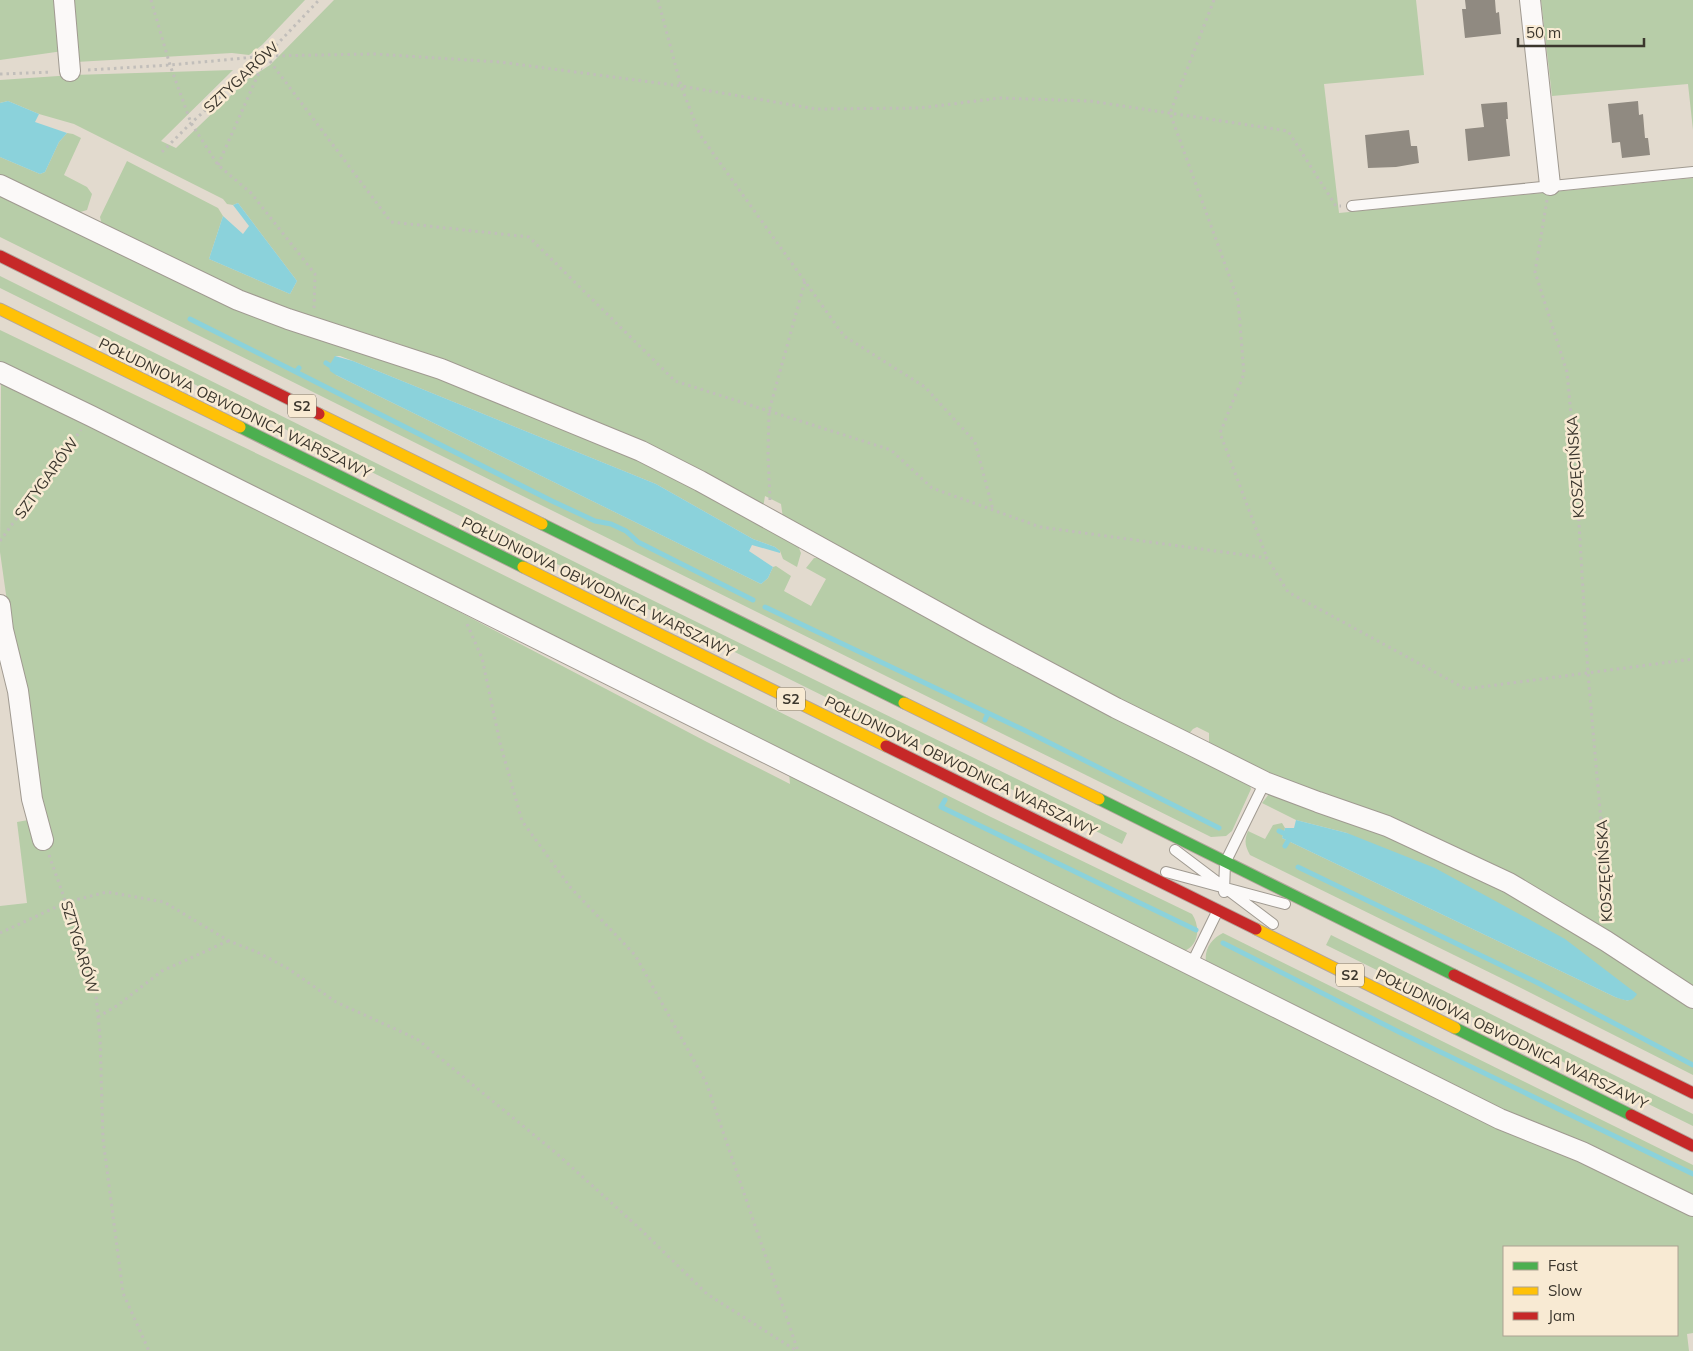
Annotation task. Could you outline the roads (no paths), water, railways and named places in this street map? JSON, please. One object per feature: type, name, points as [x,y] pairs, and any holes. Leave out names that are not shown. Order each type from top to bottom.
[{"type":"highway","name":"POŁUDNIOWA OBWODNICA WARSZAWY","points":[[0,256],[1693,1093]]},
{"type":"highway","name":"POŁUDNIOWA OBWODNICA WARSZAWY","points":[[0,308],[1693,1146]]},
{"type":"street","points":[[64,0],[70,71]]},
{"type":"street","points":[[1530,0],[1550,185]]},
{"type":"street","points":[[0,185],[238,300],[441,369],[641,451],[700,481],[977,634],[1107,703],[1265,782],[1387,826],[1509,883],[1606,940],[1693,998]]},
{"type":"street","points":[[0,372],[1500,1119],[1582,1152],[1693,1206]]},
{"type":"street","points":[[0,605],[3,630],[18,691],[32,799],[43,840]]},
{"type":"lane","points":[[1352,206],[1693,172]]},
{"type":"lane","points":[[1191,965],[1218,910],[1225,888],[1225,863],[1265,782]]},
{"type":"lane","points":[[1133,817],[1319,960]]},
{"type":"lane","points":[[1114,858],[1338,918]]},
{"type":"water","points":[[8,101],[39,114],[35,122],[67,133],[59,142],[45,172],[40,174],[0,157],[0,103]]},
{"type":"water","points":[[238,203],[297,281],[290,294],[209,259],[223,216],[243,234],[249,226],[233,205]]},
{"type":"water","points":[[335,356],[353,361],[656,484],[753,539],[775,547],[780,553],[752,545],[749,551],[773,567],[768,578],[761,584],[336,375],[330,371],[329,366]]},
{"type":"water","points":[[1296,820],[1347,833],[1435,868],[1565,939],[1637,994],[1630,1000],[1615,997],[1282,838],[1285,828],[1294,828]]},
{"type":"waterway","points":[[190,319],[296,372],[299,368]]},
{"type":"waterway","points":[[296,372],[552,501],[595,521],[611,524],[626,531],[638,542],[753,600]]},
{"type":"waterway","points":[[765,607],[988,713],[985,720]]},
{"type":"waterway","points":[[988,713],[1219,828]]},
{"type":"waterway","points":[[945,800],[941,807],[1196,930]]},
{"type":"waterway","points":[[1279,831],[1283,833]]},
{"type":"waterway","points":[[1285,846],[1288,841]]},
{"type":"waterway","points":[[1298,867],[1538,983],[1693,1065]]},
{"type":"waterway","points":[[1223,943],[1399,1032],[1693,1174]]}]
